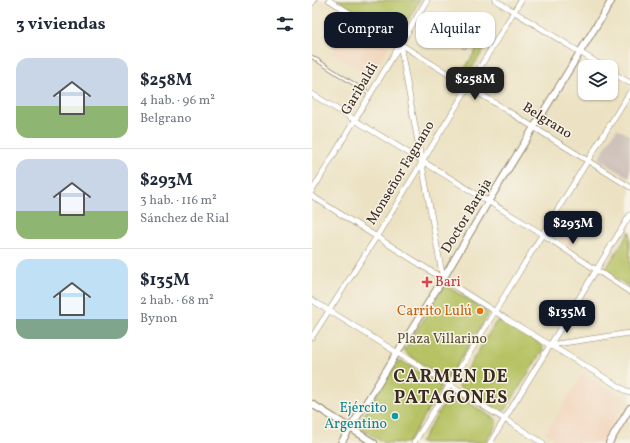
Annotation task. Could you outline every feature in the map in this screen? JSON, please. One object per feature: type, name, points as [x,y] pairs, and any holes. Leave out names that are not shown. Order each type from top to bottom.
[{"type":"street","name":"Belgrano","points":[[329,0],[348,12]]},
{"type":"street","name":"Garibaldi","points":[[408,31],[427,0]]},
{"type":"street","points":[[496,0],[592,60]]},
{"type":"street","name":"Monseñor Fagnano","points":[[495,43],[521,0]]},
{"type":"street","name":"Doctor Baraja","points":[[341,443],[444,279],[488,202],[612,0]]},
{"type":"street","name":"Garibaldi","points":[[312,191],[371,95],[398,48]]},
{"type":"street","points":[[401,48],[444,279]]},
{"type":"street","name":"Belgrano","points":[[406,48],[630,187]]},
{"type":"street","name":"Monseñor Fagnano","points":[[312,337],[377,236],[492,48]]},
{"type":"street","points":[[618,76],[630,83]]},
{"type":"street","points":[[414,443],[630,92]]},
{"type":"street","points":[[312,94],[542,234],[630,292]]},
{"type":"street","points":[[312,196],[550,346],[630,393]]},
{"type":"street","points":[[490,443],[630,215]]},
{"type":"street","points":[[312,300],[543,443]]},
{"type":"street","points":[[550,346],[630,333]]},
{"type":"street","points":[[312,404],[374,443]]},
{"type":"street","points":[[609,443],[630,408]]},
{"type":"lane","points":[[312,57],[371,95]]},
{"type":"shaded area","points":[[335,48],[388,48],[370,76],[332,53]]},
{"type":"shaded area","points":[[617,128],[630,136],[630,178],[600,160],[600,156]]},
{"type":"shaded area","points":[[561,218],[582,231],[572,247],[553,236],[553,232]]},
{"type":"shaded area","points":[[583,374],[625,399],[625,402],[600,443],[562,443],[546,433]]},
{"type":"green space","points":[[337,0],[420,0],[408,20],[408,12],[357,12]]},
{"type":"green space","points":[[477,48],[485,48],[467,76],[462,73]]},
{"type":"green space","points":[[630,231],[630,287],[604,271]]},
{"type":"green space","name":"Plaza Villarino","points":[[446,287],[450,288],[488,313],[487,317],[450,376],[447,378],[443,377],[404,351],[442,289]]},
{"type":"green space","name":"Plaza Villarino","points":[[501,320],[540,344],[543,348],[505,410],[502,412],[460,388],[458,384],[496,322]]},
{"type":"green space","name":"Plaza Villarino","points":[[399,361],[439,384],[441,389],[408,443],[384,443],[360,428],[358,425],[396,363]]},
{"type":"green space","points":[[453,394],[457,395],[496,420],[496,425],[484,443],[420,443],[449,396]]},
{"type":"place","name":"Bari","points":[[427,282]]},
{"type":"place","name":"Carrito Lulú","points":[[480,311]]},
{"type":"place","name":"Ejército Argentino","points":[[395,416]]},
{"type":"district","name":"CARMEN DE PATAGONES","points":[[451,387]]}]
